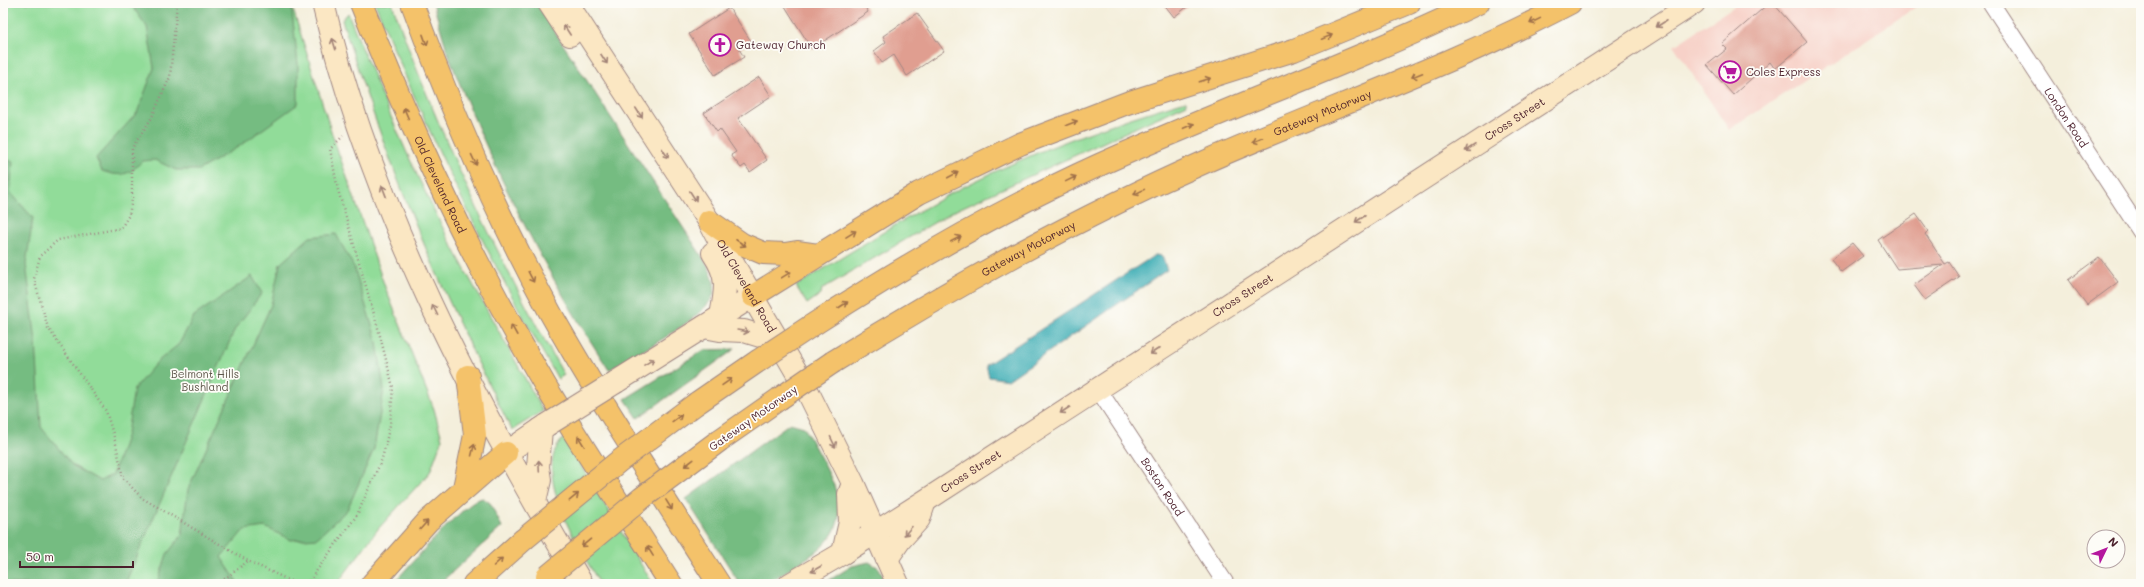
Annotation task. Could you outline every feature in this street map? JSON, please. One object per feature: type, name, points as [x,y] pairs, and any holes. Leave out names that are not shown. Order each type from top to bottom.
[{"type":"highway","name":"Old Cleveland Road","points":[[360,3],[416,135],[488,284],[546,386],[671,584]]},
{"type":"highway","points":[[412,3],[472,156],[523,261],[581,365],[719,584]]},
{"type":"highway","points":[[753,296],[919,193],[1020,144],[1127,103],[1294,50],[1409,3]]},
{"type":"highway","points":[[474,584],[523,540],[618,462],[697,403],[811,326],[934,251],[1095,167],[1392,42],[1478,3]]},
{"type":"highway","name":"Gateway Motorway","points":[[543,580],[636,503],[720,440],[833,362],[974,278],[1154,185],[1228,152],[1432,69],[1570,3]]},
{"type":"highway","points":[[709,221],[742,244],[763,253],[785,254],[797,252],[818,255]]},
{"type":"highway","points":[[464,488],[475,435],[468,376]]},
{"type":"highway","points":[[372,584],[428,521],[506,452]]},
{"type":"main road","points":[[323,3],[360,127],[404,241],[424,287],[506,452],[582,584]]},
{"type":"main road","points":[[549,3],[715,257],[726,283],[713,322]]},
{"type":"main road","name":"Old Cleveland Road","points":[[567,3],[709,221],[780,342],[807,390],[853,483],[898,584]]},
{"type":"main road","name":"Cross Street","points":[[790,584],[843,554],[1694,3]]},
{"type":"main road","points":[[506,452],[753,296]]},
{"type":"main road","points":[[713,322],[720,330],[744,331],[780,342]]},
{"type":"main road","points":[[535,501],[540,480],[538,467],[544,427]]},
{"type":"main road","points":[[843,554],[851,513],[849,494],[853,483]]},
{"type":"main road","points":[[887,559],[900,540],[919,519],[925,501]]},
{"type":"street","name":"London Road","points":[[1991,3],[2141,232]]},
{"type":"street","name":"Boston Road","points":[[1098,389],[1226,584]]},
{"type":"path","points":[[177,3],[170,77],[151,119],[132,148],[132,199],[130,215],[121,228],[108,232],[96,232],[58,240],[40,256],[34,279],[48,328],[106,411],[116,444],[122,478],[142,498],[248,561],[297,584]]},
{"type":"path","points":[[307,584],[357,515],[382,459],[390,425],[393,387],[378,328],[338,190],[330,149],[343,136],[360,127]]},
{"type":"path","points":[[218,584],[248,561]]},
{"type":"shaded area","name":"Coles Express","points":[[1739,3],[1922,3],[1729,130],[1674,46]]},
{"type":"green space","name":"Belmont Hills Bushland","points":[[3,3],[291,3],[332,134],[385,287],[434,409],[442,439],[430,472],[378,529],[337,584],[3,584]]},
{"type":"green space","points":[[130,3],[291,3],[298,64],[298,104],[238,147],[199,170],[176,170],[155,160],[142,161],[133,170],[124,174],[114,174],[102,171],[96,158],[137,113],[154,68],[147,27]]},
{"type":"green space","points":[[375,3],[392,3],[429,100],[470,193],[515,284],[564,375],[558,379],[483,241],[437,147]]},
{"type":"green space","points":[[433,3],[536,3],[707,264],[714,282],[714,293],[709,303],[699,313],[668,336],[609,370],[565,299],[524,225],[488,149],[455,72]]},
{"type":"green space","points":[[348,13],[394,125],[432,207],[543,411],[512,430],[462,330],[397,178],[359,73],[342,20]]},
{"type":"green space","points":[[1186,101],[1187,104],[954,211],[822,289],[821,294],[807,304],[796,286],[921,210],[963,187],[1017,161],[1101,128]]},
{"type":"green space","points":[[3,157],[13,162],[10,192],[33,218],[26,264],[36,341],[41,427],[72,465],[100,481],[113,474],[127,434],[134,389],[157,362],[179,344],[194,316],[252,276],[262,293],[235,329],[125,584],[3,584]]},
{"type":"green space","points":[[336,234],[354,267],[377,342],[384,390],[374,449],[347,510],[317,538],[291,540],[265,527],[244,530],[221,557],[238,583],[261,584],[157,584],[167,554],[182,535],[188,489],[271,305],[280,264],[310,237]]},
{"type":"green space","points":[[735,349],[638,418],[625,399],[704,350]]},
{"type":"green space","points":[[790,423],[804,427],[825,466],[833,484],[838,501],[839,517],[833,533],[820,548],[799,563],[766,583],[740,584],[686,499]]},
{"type":"green space","points":[[564,438],[653,584],[600,584],[571,532],[555,490],[552,470],[554,452]]},
{"type":"green space","points":[[483,498],[490,503],[502,527],[439,584],[393,584],[451,521],[475,501]]},
{"type":"green space","points":[[869,562],[879,568],[886,584],[823,584],[852,566]]},
{"type":"water","points":[[1155,255],[1162,256],[1167,270],[1008,380],[989,377],[986,365]]},
{"type":"building","points":[[783,3],[863,3],[868,12],[812,49]]},
{"type":"building","points":[[1163,3],[1192,3],[1174,17]]},
{"type":"building","points":[[1769,3],[1773,3],[1807,42],[1775,69],[1770,62],[1733,95],[1707,65],[1727,49],[1722,44]]},
{"type":"building","name":"Gateway Church","points":[[729,8],[751,41],[739,49],[744,57],[715,75],[689,34]]},
{"type":"building","points":[[917,13],[944,51],[907,76],[894,55],[882,63],[874,51],[886,42],[883,36]]},
{"type":"building","points":[[759,77],[771,96],[738,118],[767,160],[750,172],[745,165],[741,168],[731,155],[736,152],[720,129],[717,132],[704,113]]},
{"type":"building","points":[[1916,214],[1928,231],[1925,234],[1945,264],[1949,262],[1959,277],[1925,300],[1914,285],[1943,265],[1897,269],[1878,240]]},
{"type":"building","points":[[1852,243],[1863,256],[1841,272],[1831,259]]},
{"type":"building","points":[[2099,257],[2118,282],[2087,305],[2068,280]]},
{"type":"place","name":"Gateway Church","points":[[720,45]]},
{"type":"place","name":"Coles Express","points":[[1730,72]]}]
